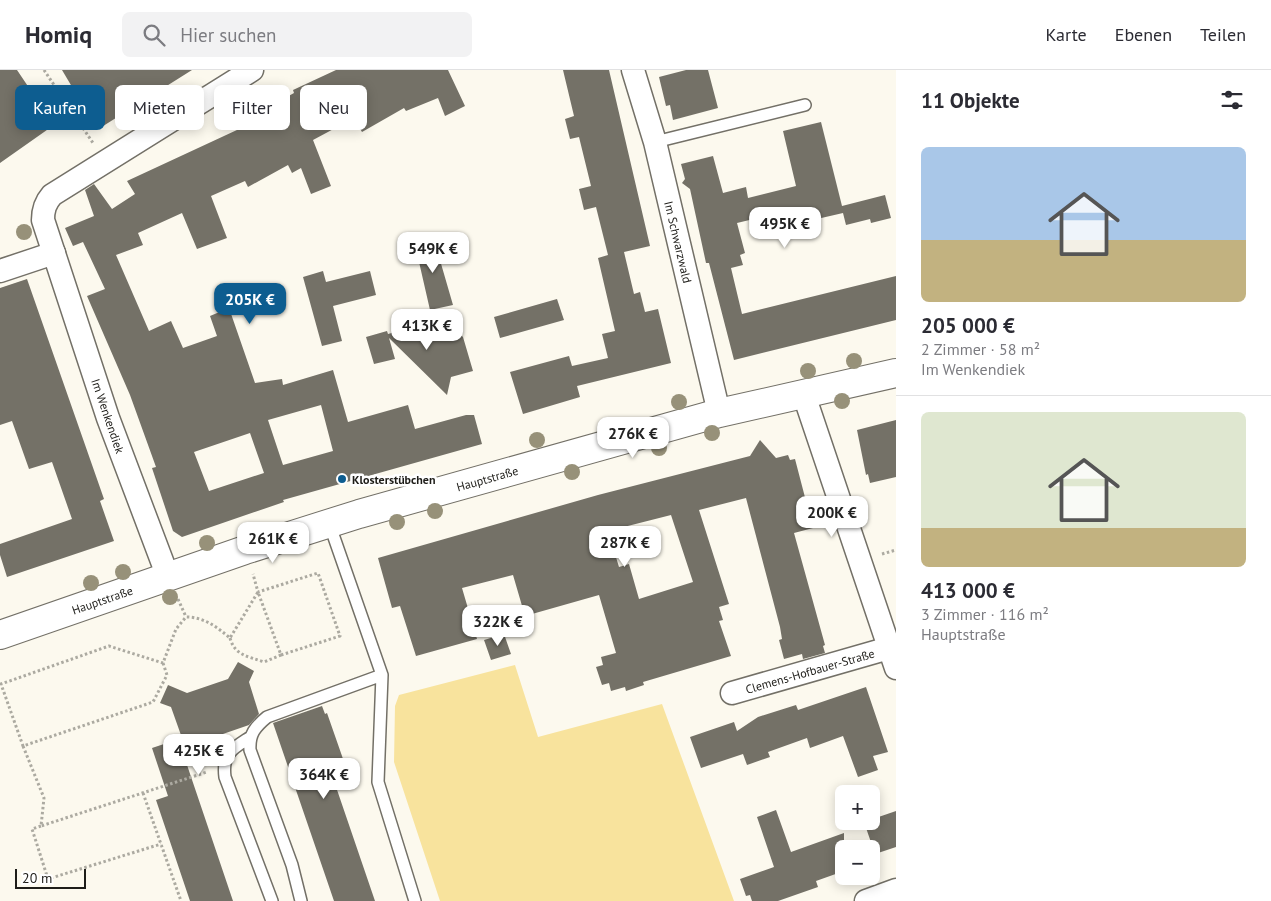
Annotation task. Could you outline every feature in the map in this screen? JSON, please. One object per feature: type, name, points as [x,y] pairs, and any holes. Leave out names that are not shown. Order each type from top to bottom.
[{"type":"street","name":"Im Wenkendiek","points":[[168,577],[108,418],[43,220],[45,203],[52,195],[252,70]]},
{"type":"street","name":"Im Schwarzwald","points":[[633,70],[655,142],[719,413]]},
{"type":"street","points":[[0,271],[54,253]]},
{"type":"street","name":"Hauptstraße","points":[[1,632],[329,523],[719,413],[896,373]]},
{"type":"street","name":"Clemens-Hofbauer-Straße","points":[[732,693],[892,658],[804,395]]},
{"type":"street","points":[[866,901],[896,890]]},
{"type":"lane","points":[[655,142],[805,105]]},
{"type":"lane","points":[[329,523],[382,675],[378,782],[415,901]]},
{"type":"lane","points":[[272,901],[251,850],[224,767],[229,753],[249,738],[256,726],[267,717],[382,675]]},
{"type":"lane","points":[[249,738],[250,750],[292,866],[301,901]]},
{"type":"path","points":[[44,70],[105,161]]},
{"type":"path","points":[[23,746],[153,702],[167,675],[164,663],[176,629],[186,617],[195,617],[214,625],[230,638],[233,648],[238,652],[264,662],[340,636],[318,573],[258,592],[230,638]]},
{"type":"path","points":[[258,592],[281,656]]},
{"type":"path","points":[[41,826],[44,798],[23,746],[2,684],[109,646],[164,663]]},
{"type":"path","points":[[161,844],[48,879],[32,829],[224,767]]},
{"type":"path","points":[[143,793],[181,901]]},
{"type":"shaded area","points":[[515,665],[538,737],[662,704],[734,901],[440,901],[394,762],[395,706],[399,695]]},
{"type":"building","points":[[0,70],[17,70],[27,85],[15,85],[15,130],[47,130],[0,163]]},
{"type":"building","points":[[62,70],[192,70],[168,85],[115,85],[115,119],[105,125],[105,85],[71,85]]},
{"type":"building","points":[[336,70],[448,70],[465,106],[445,116],[438,98],[406,111],[404,108],[367,129],[367,85],[304,85]]},
{"type":"building","points":[[563,70],[609,70],[650,246],[624,252],[634,294],[640,292],[645,312],[658,309],[671,363],[577,386],[580,397],[523,414],[510,372],[569,356],[572,366],[608,358],[602,334],[615,331],[598,258],[608,255],[596,207],[584,210],[579,189],[591,186],[579,137],[570,139],[565,119],[574,116]]},
{"type":"building","points":[[686,70],[708,70],[718,108],[673,120],[670,105],[666,106],[659,77]]},
{"type":"building","points":[[300,87],[300,130],[332,130],[313,140],[331,186],[311,194],[301,168],[292,173],[288,165],[248,187],[245,181],[211,196],[227,238],[197,249],[182,213],[138,233],[143,245],[116,255],[149,331],[171,321],[183,348],[217,336],[210,316],[229,308],[255,383],[282,379],[283,385],[333,370],[348,422],[408,405],[415,429],[466,415],[474,415],[482,444],[283,500],[284,502],[182,537],[173,531],[152,468],[156,467],[130,395],[87,296],[105,289],[83,242],[73,246],[65,228],[94,216],[85,190],[94,184],[112,209],[135,194],[127,181],[237,130],[290,130],[290,95],[294,93],[293,90]],"holes":[[[321,405],[333,451],[283,465],[268,420]],[[250,433],[264,473],[209,491],[194,452]]]},
{"type":"building","points":[[821,122],[842,206],[885,195],[891,218],[871,223],[870,219],[846,225],[843,213],[778,228],[775,214],[737,223],[745,253],[740,255],[743,265],[731,268],[742,314],[896,276],[896,320],[734,360],[709,263],[706,263],[690,189],[682,183],[685,179],[681,164],[713,156],[723,193],[746,187],[748,198],[796,186],[783,131]]},
{"type":"building","points":[[433,236],[453,305],[430,310],[414,240]]},
{"type":"building","points":[[323,271],[326,282],[370,271],[376,295],[333,306],[342,341],[322,346],[303,277]]},
{"type":"building","points":[[27,279],[104,499],[100,501],[114,541],[7,577],[0,555],[0,544],[72,519],[52,462],[29,469],[12,421],[0,425],[0,288]]},
{"type":"building","points":[[557,299],[564,320],[500,338],[494,317]]},
{"type":"building","points":[[444,319],[463,337],[473,371],[451,377],[447,395],[389,338],[395,359],[374,364],[366,337],[387,331],[388,334]]},
{"type":"building","points":[[896,420],[896,477],[870,483],[868,474],[866,475],[857,430]]},
{"type":"building","points":[[760,440],[776,458],[788,455],[790,460],[795,459],[813,528],[794,533],[825,645],[823,646],[825,653],[803,659],[802,654],[784,659],[779,640],[782,639],[780,627],[746,498],[699,510],[729,604],[719,607],[723,620],[719,621],[731,656],[643,682],[644,685],[626,691],[625,687],[611,691],[609,683],[602,685],[596,667],[603,665],[601,657],[616,653],[599,595],[525,616],[513,575],[462,588],[477,639],[416,656],[400,606],[392,608],[378,558],[598,495],[750,456]],"holes":[[[671,515],[693,582],[639,599],[629,564],[619,567],[608,531]]]},
{"type":"building","points":[[504,634],[511,654],[491,660],[484,640]]},
{"type":"building","points":[[238,662],[254,671],[249,682],[259,714],[249,725],[191,745],[196,759],[186,762],[233,901],[190,901],[156,800],[168,796],[152,748],[182,738],[171,707],[160,703],[168,685],[187,693],[228,679]]},
{"type":"building","points":[[866,687],[888,752],[873,756],[878,770],[858,777],[843,736],[810,748],[807,738],[768,752],[770,757],[747,765],[743,754],[701,768],[690,737],[734,722],[737,731],[758,717],[796,705],[798,710]]},
{"type":"building","points":[[322,706],[325,714],[327,713],[349,776],[334,781],[375,901],[334,901],[273,723]]},
{"type":"building","points":[[776,810],[791,852],[844,833],[844,840],[835,840],[835,874],[816,881],[818,887],[778,901],[752,901],[750,895],[746,896],[740,879],[774,867],[757,817]]},
{"type":"building","points":[[896,811],[896,847],[880,852],[880,840],[870,840],[867,830],[880,830],[880,816]]},
{"type":"place","name":"Klosterstübchen","points":[[342,479]]}]
